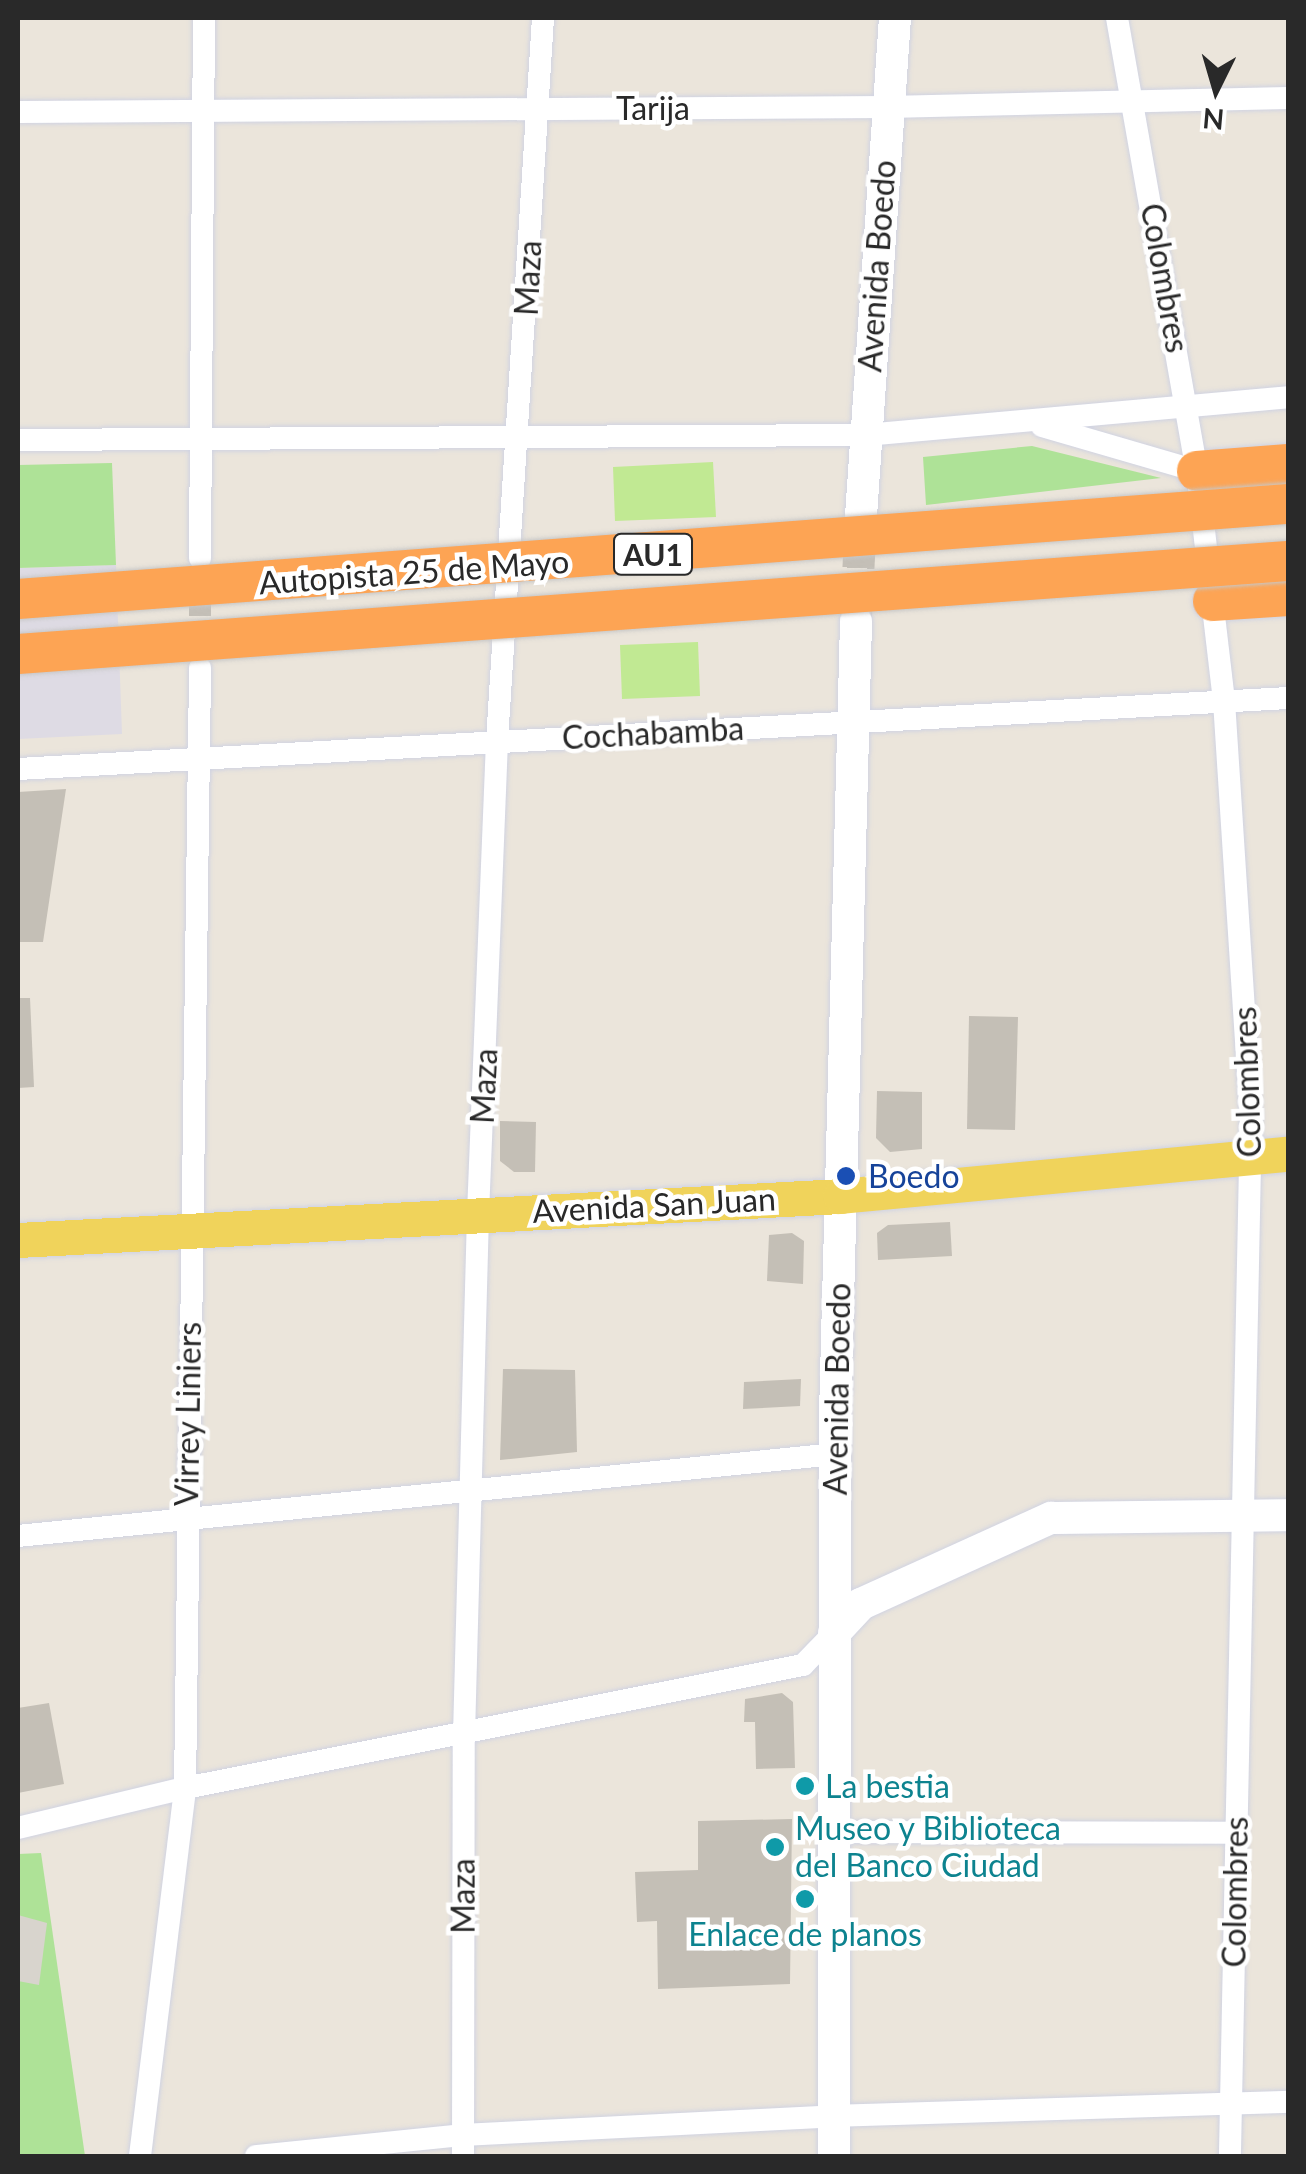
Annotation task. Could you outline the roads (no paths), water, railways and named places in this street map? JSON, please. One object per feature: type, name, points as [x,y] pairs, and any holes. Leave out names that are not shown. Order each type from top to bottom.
[{"type":"highway","points":[[1198,471],[1288,464]]},
{"type":"highway","name":"Autopista 25 de Mayo","points":[[18,599],[1288,504]]},
{"type":"highway","name":"Autopista 25 de Mayo","points":[[18,654],[1288,562]]},
{"type":"highway","points":[[1212,601],[1288,596]]},
{"type":"main road","name":"Avenida Boedo","points":[[861,516],[895,18]]},
{"type":"main road","name":"Avenida Boedo","points":[[834,2156],[835,1454],[850,723],[856,621]]},
{"type":"main road","name":"Avenida San Juan","points":[[18,1240],[840,1196],[1288,1154]]},
{"type":"main road","points":[[834,1632],[861,1604],[1051,1518],[1288,1514]]},
{"type":"street","points":[[200,558],[204,18]]},
{"type":"street","name":"Maza","points":[[463,2146],[464,1735],[478,1214],[497,741],[543,18]]},
{"type":"street","name":"Colombres","points":[[1117,18],[1198,471],[1224,701],[1251,1158],[1230,2156]]},
{"type":"street","name":"Tarija","points":[[18,112],[203,108],[888,108],[1288,98]]},
{"type":"street","points":[[18,440],[866,435],[1288,397]]},
{"type":"street","points":[[1030,423],[1198,471]]},
{"type":"street","name":"Virrey Liniers","points":[[140,2156],[185,1788],[200,668]]},
{"type":"street","name":"Cochabamba","points":[[18,769],[1288,698]]},
{"type":"street","points":[[18,1536],[835,1454]]},
{"type":"street","points":[[18,1828],[185,1788],[803,1664],[834,1632]]},
{"type":"street","points":[[834,1832],[1237,1833]]},
{"type":"street","points":[[256,2156],[463,2146],[834,2116],[1288,2102]]},
{"type":"tunnel","points":[[856,616],[861,516]]},
{"type":"tunnel","points":[[200,576],[200,649]]},
{"type":"place","name":"Boedo","points":[[846,1176]]},
{"type":"place","name":"La bestia","points":[[805,1786]]},
{"type":"place","name":"Museo y Biblioteca del Banco Ciudad","points":[[775,1847]]},
{"type":"place","name":"Enlace de planos","points":[[805,1899]]}]
